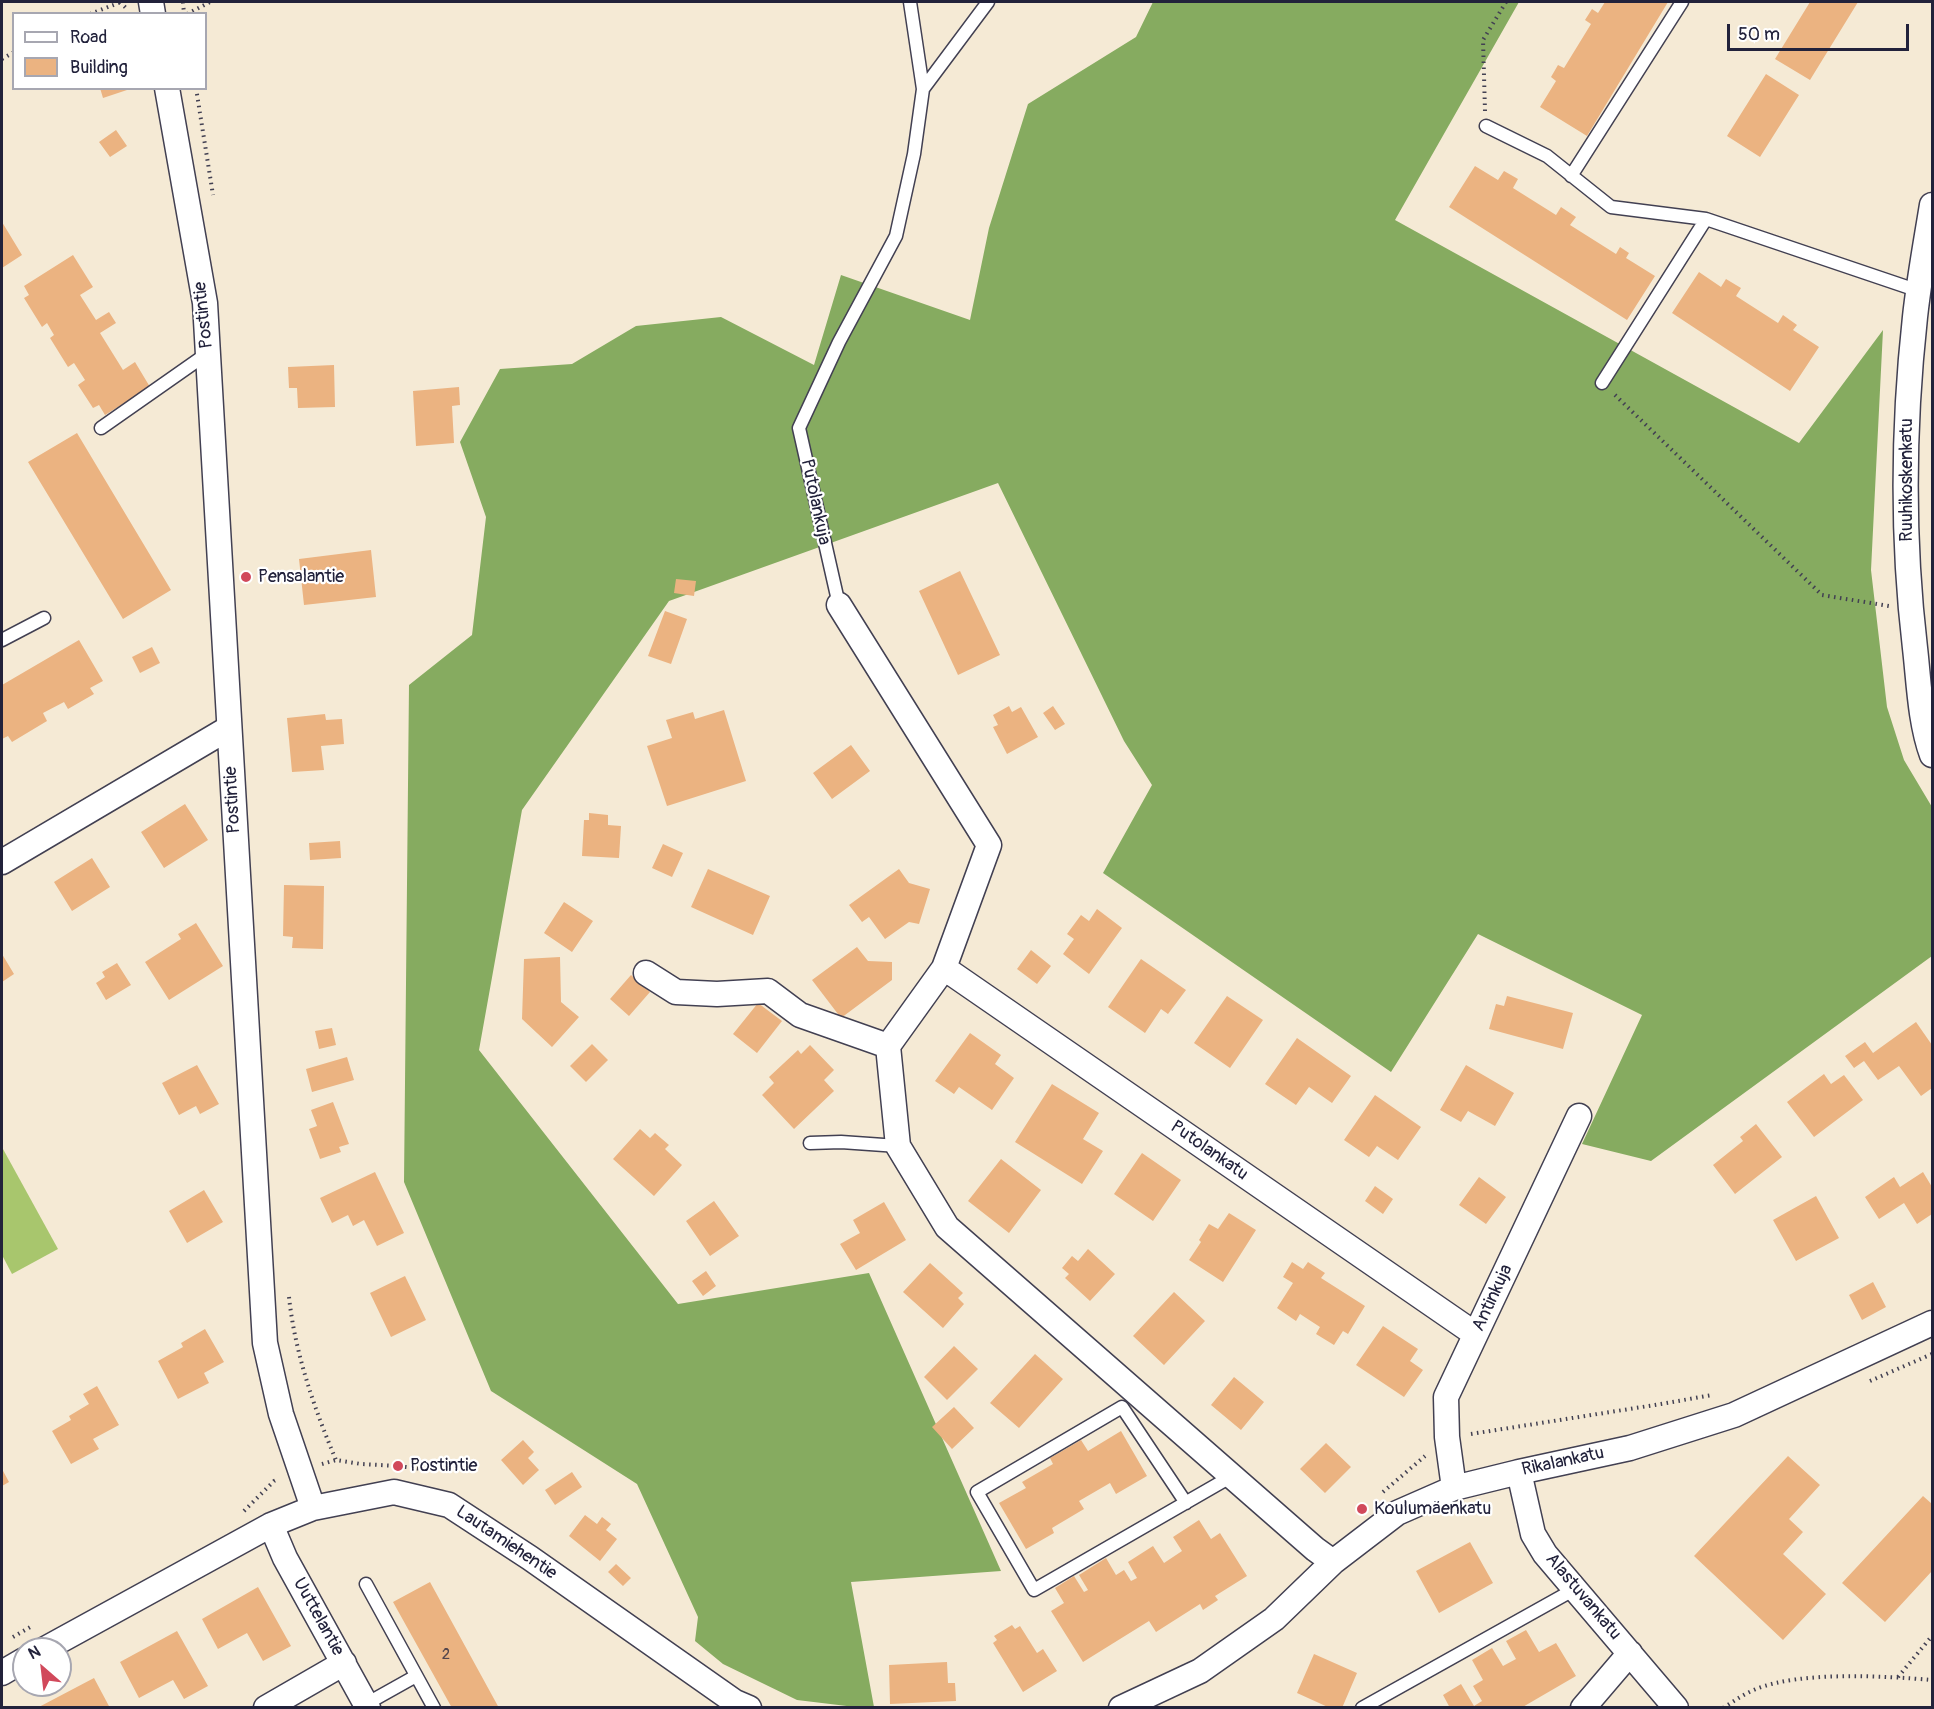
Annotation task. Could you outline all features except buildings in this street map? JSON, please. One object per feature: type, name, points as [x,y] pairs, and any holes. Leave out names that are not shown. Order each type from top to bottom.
[{"type":"street","name":"Postintie","points":[[167,90],[205,303],[266,1343],[281,1414],[313,1508]]},
{"type":"street","name":"Ruuhikoskenkatu","points":[[1932,205],[1919,291],[1908,390],[1905,464],[1905,522],[1910,610],[1922,711],[1932,755]]},
{"type":"street","name":"Putolankuja","points":[[838,605],[989,845],[944,968]]},
{"type":"street","points":[[2,862],[229,728]]},
{"type":"street","points":[[944,968],[888,1046],[897,1146],[947,1227],[1333,1562]]},
{"type":"street","name":"Putolankatu","points":[[944,968],[1475,1334]]},
{"type":"street","points":[[646,973],[676,992],[717,994],[768,991],[800,1015],[888,1046]]},
{"type":"street","name":"Antinkuja","points":[[1454,1488],[1447,1437],[1446,1397],[1579,1116]]},
{"type":"street","name":"Rikalankatu","points":[[1121,1707],[1200,1671],[1225,1654],[1274,1619],[1333,1562],[1397,1513],[1454,1488],[1630,1448],[1734,1415],[1932,1323]]},
{"type":"street","name":"Alastuvankatu","points":[[1519,1472],[1533,1533],[1545,1554],[1676,1707]]},
{"type":"street","name":"Lautamiehentie","points":[[67,1637],[271,1525],[313,1508],[394,1492],[449,1505],[530,1558],[735,1702],[749,1707]]},
{"type":"street","name":"Uuttelantie","points":[[271,1525],[285,1558],[367,1706]]},
{"type":"street","points":[[1583,1707],[1630,1653]]},
{"type":"street","points":[[266,1707],[344,1664]]},
{"type":"lane","points":[[923,88],[988,2]]},
{"type":"lane","points":[[1571,176],[1682,2]]},
{"type":"lane","name":"Putolankuja","points":[[838,605],[799,428],[839,342],[896,236],[914,154],[923,88],[911,6]]},
{"type":"lane","points":[[1486,126],[1546,156],[1611,207],[1706,219],[1919,291]]},
{"type":"lane","points":[[1602,383],[1706,219]]},
{"type":"lane","points":[[101,428],[208,353]]},
{"type":"lane","points":[[2,640],[44,618]]},
{"type":"lane","points":[[810,1143],[841,1142],[897,1146]]},
{"type":"lane","points":[[1186,1503],[1122,1407],[977,1492],[1034,1590],[1186,1503],[1232,1476]]},
{"type":"lane","points":[[366,1584],[434,1707]]},
{"type":"lane","points":[[1362,1707],[1575,1589]]},
{"type":"lane","points":[[367,1706],[416,1676]]},
{"type":"path","points":[[95,12],[121,2]]},
{"type":"path","points":[[190,12],[210,2]]},
{"type":"path","points":[[1486,126],[1483,40],[1506,2]]},
{"type":"path","points":[[1602,383],[1822,595],[1910,610]]},
{"type":"path","points":[[336,1460],[429,1470]]},
{"type":"path","points":[[1897,1677],[1932,1636]]},
{"type":"path","points":[[1723,1707],[1756,1689],[1783,1681],[1854,1676],[1932,1680]]},
{"type":"green space","points":[[1153,2],[1519,2],[1395,220],[1799,443],[1883,330],[1871,570],[1887,707],[1904,760],[1932,807],[1932,956],[1651,1161],[1582,1144],[1642,1015],[1478,934],[1391,1072],[1103,873],[1152,785],[1124,741],[998,483],[669,601],[522,810],[479,1050],[678,1304],[869,1273],[1001,1571],[851,1582],[874,1707],[797,1700],[723,1664],[695,1641],[698,1617],[637,1484],[491,1391],[404,1182],[409,685],[472,635],[486,517],[460,442],[500,369],[572,364],[636,326],[721,317],[814,365],[841,275],[970,320],[989,228],[1028,104],[1136,37]]},
{"type":"green space","points":[[3,1149],[58,1249],[12,1274],[2,1255]]},
{"type":"place","name":"Pensalantie","points":[[246,577]]},
{"type":"place","name":"Postintie","points":[[398,1466]]},
{"type":"place","name":"Koulumäenkatu","points":[[1362,1509]]}]
